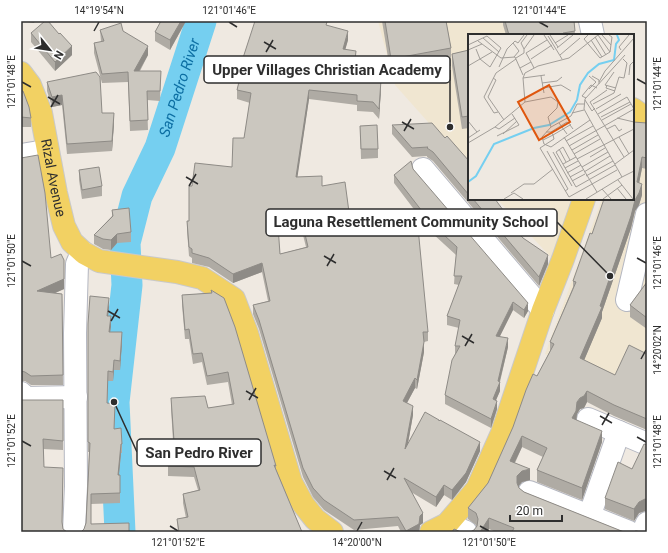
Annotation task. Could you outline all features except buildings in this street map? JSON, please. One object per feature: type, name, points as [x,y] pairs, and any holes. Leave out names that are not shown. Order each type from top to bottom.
[{"type":"main road","name":"Rizal Avenue","points":[[21,73],[30,85],[41,113],[56,193],[64,226],[72,242],[84,253],[99,261],[176,272],[202,278],[234,299],[247,333],[291,482],[303,504],[315,519],[332,532]]},
{"type":"main road","points":[[634,110],[647,119]]},
{"type":"main road","points":[[448,529],[477,489],[502,433],[543,310],[584,200]]},
{"type":"street","points":[[590,21],[593,34]]},
{"type":"street","points":[[423,170],[543,310]]},
{"type":"street","points":[[627,300],[647,214]]},
{"type":"street","points":[[74,532],[76,486],[77,264],[80,257],[84,253]]},
{"type":"street","points":[[21,393],[26,398],[76,397]]},
{"type":"street","points":[[588,419],[647,444]]},
{"type":"street","points":[[589,517],[619,432]]},
{"type":"street","points":[[529,492],[630,532]]},
{"type":"street","points":[[643,532],[647,522]]},
{"type":"shaded area","points":[[378,21],[570,21],[575,34],[468,34],[468,167],[395,85]]},
{"type":"shaded area","points":[[647,131],[647,399],[545,354],[602,200],[634,200]]},
{"type":"shaded area","points":[[498,200],[580,200],[557,264]]},
{"type":"waterway","name":"San Pedro River","points":[[120,532],[114,402],[127,285],[125,243],[137,196],[160,148],[201,21]]},
{"type":"place","name":"Upper Villages Christian Academy","points":[[450,127]]},
{"type":"place","name":"Laguna Resettlement Community School","points":[[610,276]]},
{"type":"place","name":"San Pedro River","points":[[114,402]]}]
